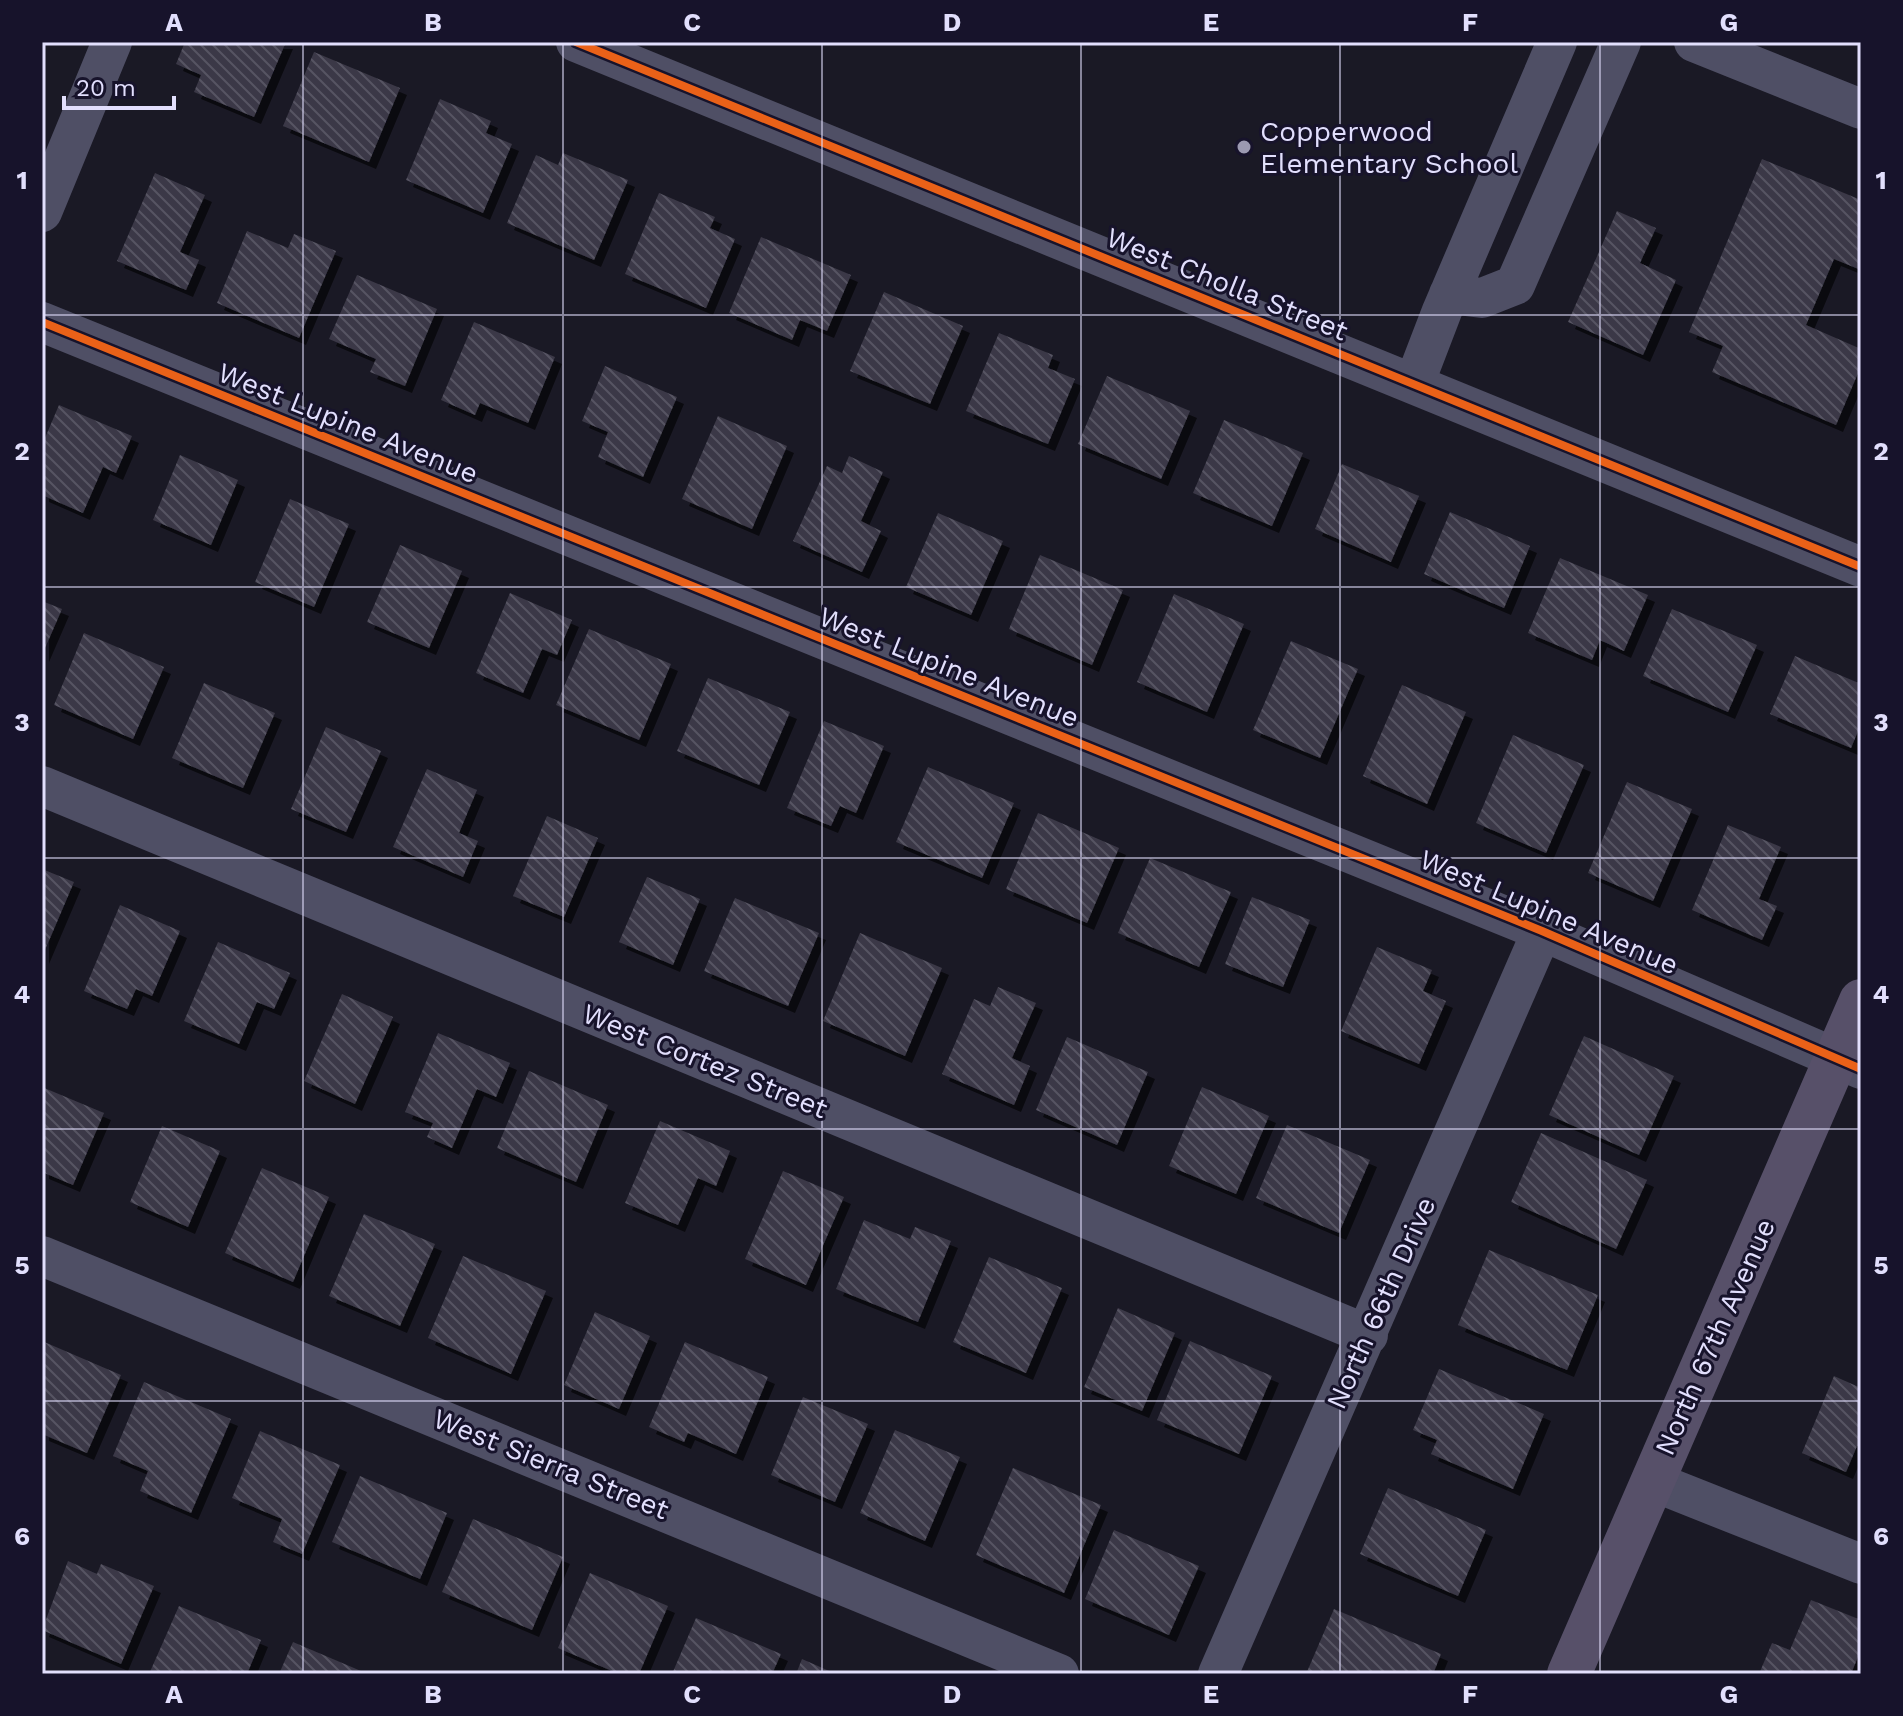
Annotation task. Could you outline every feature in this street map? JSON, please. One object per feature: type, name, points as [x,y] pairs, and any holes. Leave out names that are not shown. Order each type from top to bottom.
[{"type":"main road","name":"North 67th Avenue","points":[[1569,1674],[1652,1481],[1849,1063],[1861,1001]]},
{"type":"street","points":[[42,212],[112,42]]},
{"type":"street","name":"West Cholla Street","points":[[576,42],[1861,567]]},
{"type":"street","points":[[1414,384],[1449,294],[1557,42]]},
{"type":"street","points":[[1449,294],[1482,298],[1515,285],[1621,42]]},
{"type":"street","points":[[1694,42],[1861,109]]},
{"type":"street","name":"West Lupine Avenue","points":[[42,322],[1542,931],[1849,1063]]},
{"type":"street","name":"West Cortez Street","points":[[42,786],[1368,1335]]},
{"type":"street","name":"North 66th Drive","points":[[1218,1674],[1542,931]]},
{"type":"street","name":"West Sierra Street","points":[[42,1256],[1059,1674]]},
{"type":"street","points":[[1652,1481],[1861,1564]]},
{"type":"building","points":[[185,42],[286,42],[254,117],[194,92],[201,75],[176,64]]},
{"type":"building","points":[[314,52],[400,88],[369,162],[283,126]]},
{"type":"building","points":[[440,99],[491,121],[486,133],[512,144],[483,213],[406,180]]},
{"type":"building","points":[[563,153],[628,180],[594,260],[507,223],[536,155],[558,165]]},
{"type":"building","points":[[1762,159],[1861,200],[1861,270],[1834,259],[1806,325],[1861,349],[1861,366],[1836,425],[1712,372],[1723,346],[1689,332]]},
{"type":"building","points":[[155,173],[205,195],[180,252],[199,260],[186,290],[117,261]]},
{"type":"building","points":[[659,193],[715,217],[710,228],[735,239],[706,308],[625,274]]},
{"type":"building","points":[[1617,211],[1656,228],[1640,263],[1676,280],[1643,355],[1568,322]]},
{"type":"building","points":[[247,231],[288,248],[294,234],[336,251],[299,338],[217,303]]},
{"type":"building","points":[[761,237],[851,275],[827,331],[800,320],[792,340],[729,313]]},
{"type":"building","points":[[357,275],[437,309],[405,386],[370,372],[376,359],[329,339]]},
{"type":"building","points":[[884,292],[963,326],[930,404],[850,371]]},
{"type":"building","points":[[474,322],[555,357],[528,423],[480,403],[475,415],[441,400]]},
{"type":"building","points":[[999,333],[1053,355],[1048,368],[1075,379],[1048,444],[966,411]]},
{"type":"building","points":[[605,366],[677,397],[643,477],[598,457],[608,432],[582,421]]},
{"type":"building","points":[[1107,376],[1190,411],[1161,479],[1078,444]]},
{"type":"building","points":[[59,405],[132,436],[116,473],[103,467],[83,513],[42,495],[42,445]]},
{"type":"building","points":[[718,416],[787,446],[752,529],[682,499]]},
{"type":"building","points":[[1224,420],[1303,453],[1272,526],[1193,493]]},
{"type":"building","points":[[180,455],[238,480],[211,545],[153,520]]},
{"type":"building","points":[[849,456],[883,472],[861,521],[881,531],[862,572],[793,541],[827,466],[842,473]]},
{"type":"building","points":[[1342,464],[1419,496],[1391,562],[1315,529]]},
{"type":"building","points":[[290,499],[349,524],[314,607],[255,582]]},
{"type":"building","points":[[1450,512],[1530,546],[1504,608],[1424,574]]},
{"type":"building","points":[[938,513],[1003,541],[971,615],[906,587]]},
{"type":"building","points":[[400,545],[462,571],[429,648],[367,622]]},
{"type":"building","points":[[1040,555],[1123,590],[1092,665],[1009,629]]},
{"type":"building","points":[[1560,558],[1648,595],[1624,651],[1600,640],[1592,660],[1528,633]]},
{"type":"building","points":[[510,593],[572,620],[557,655],[542,649],[523,693],[476,673]]},
{"type":"building","points":[[1174,594],[1244,624],[1207,712],[1137,682]]},
{"type":"building","points":[[42,601],[62,609],[42,655]]},
{"type":"building","points":[[1672,609],[1757,645],[1728,712],[1643,676]]},
{"type":"building","points":[[589,629],[671,664],[639,740],[556,705]]},
{"type":"building","points":[[84,633],[164,667],[133,739],[54,705]]},
{"type":"building","points":[[1291,641],[1358,669],[1320,758],[1253,730]]},
{"type":"building","points":[[1795,656],[1861,684],[1861,724],[1851,748],[1770,714]]},
{"type":"building","points":[[708,678],[790,712],[759,785],[677,751]]},
{"type":"building","points":[[204,683],[275,713],[243,788],[172,758]]},
{"type":"building","points":[[1402,685],[1466,712],[1427,804],[1363,776]]},
{"type":"building","points":[[824,721],[884,746],[856,813],[840,806],[831,826],[787,808]]},
{"type":"building","points":[[326,727],[381,751],[346,832],[291,809]]},
{"type":"building","points":[[1513,735],[1584,765],[1546,853],[1476,823]]},
{"type":"building","points":[[928,767],[1014,803],[982,878],[896,842]]},
{"type":"building","points":[[427,769],[477,790],[459,833],[478,841],[463,877],[393,847]]},
{"type":"building","points":[[1627,782],[1692,809],[1653,901],[1588,873]]},
{"type":"building","points":[[1038,813],[1119,848],[1087,923],[1006,889]]},
{"type":"building","points":[[547,816],[598,838],[564,917],[513,896]]},
{"type":"building","points":[[1728,825],[1781,847],[1759,899],[1777,906],[1762,940],[1692,910]]},
{"type":"building","points":[[1150,858],[1231,892],[1199,967],[1118,933]]},
{"type":"building","points":[[42,869],[74,882],[42,957]]},
{"type":"building","points":[[647,877],[700,899],[673,965],[619,942]]},
{"type":"building","points":[[1252,897],[1310,920],[1283,987],[1225,964]]},
{"type":"building","points":[[735,898],[819,933],[788,1006],[704,971]]},
{"type":"building","points":[[120,905],[180,931],[152,996],[136,989],[127,1009],[84,991]]},
{"type":"building","points":[[860,933],[942,968],[905,1056],[823,1021]]},
{"type":"building","points":[[218,942],[290,973],[274,1009],[257,1002],[239,1044],[184,1021]]},
{"type":"building","points":[[1377,947],[1432,970],[1423,991],[1446,1001],[1419,1064],[1341,1031]]},
{"type":"building","points":[[998,987],[1036,1003],[1012,1058],[1030,1066],[1014,1105],[942,1074],[974,999],[990,1006]]},
{"type":"building","points":[[342,994],[393,1017],[355,1104],[304,1081]]},
{"type":"building","points":[[438,1033],[510,1063],[496,1097],[477,1089],[452,1148],[427,1137],[433,1123],[405,1112]]},
{"type":"building","points":[[1584,1036],[1674,1076],[1639,1155],[1549,1115]]},
{"type":"building","points":[[1067,1037],[1148,1072],[1117,1145],[1036,1110]]},
{"type":"building","points":[[529,1071],[608,1105],[576,1182],[497,1148]]},
{"type":"building","points":[[42,1087],[104,1113],[73,1185],[42,1172]]},
{"type":"building","points":[[1202,1087],[1269,1116],[1236,1194],[1169,1166]]},
{"type":"building","points":[[660,1121],[730,1151],[716,1186],[698,1178],[678,1225],[625,1203]]},
{"type":"building","points":[[1287,1125],[1370,1160],[1339,1233],[1256,1198]]},
{"type":"building","points":[[162,1126],[220,1151],[188,1227],[130,1202]]},
{"type":"building","points":[[1541,1133],[1647,1180],[1616,1249],[1511,1202]]},
{"type":"building","points":[[262,1168],[329,1197],[293,1282],[225,1253]]},
{"type":"building","points":[[783,1171],[844,1197],[806,1285],[745,1259]]},
{"type":"building","points":[[364,1214],[435,1244],[400,1326],[329,1296]]},
{"type":"building","points":[[864,1220],[910,1239],[915,1227],[951,1241],[918,1322],[836,1289]]},
{"type":"building","points":[[1489,1250],[1598,1295],[1567,1370],[1458,1325]]},
{"type":"building","points":[[463,1256],[546,1291],[511,1374],[428,1338]]},
{"type":"building","points":[[989,1257],[1062,1288],[1026,1373],[953,1342]]},
{"type":"building","points":[[1118,1308],[1175,1333],[1142,1411],[1084,1387]]},
{"type":"building","points":[[595,1312],[650,1336],[619,1409],[564,1385]]},
{"type":"building","points":[[42,1341],[121,1375],[87,1453],[42,1434]]},
{"type":"building","points":[[1190,1341],[1272,1376],[1239,1454],[1157,1420]]},
{"type":"building","points":[[685,1342],[768,1377],[736,1454],[688,1433],[684,1442],[649,1427]]},
{"type":"building","points":[[1439,1369],[1544,1414],[1513,1489],[1431,1454],[1437,1440],[1413,1430]]},
{"type":"building","points":[[1834,1376],[1861,1388],[1861,1447],[1857,1446],[1846,1472],[1802,1453]]},
{"type":"building","points":[[144,1382],[231,1419],[191,1513],[140,1491],[148,1471],[113,1456]]},
{"type":"building","points":[[803,1397],[868,1424],[835,1502],[771,1475]]},
{"type":"building","points":[[895,1430],[960,1457],[925,1541],[860,1513]]},
{"type":"building","points":[[260,1431],[340,1465],[302,1554],[273,1542],[282,1519],[232,1498]]},
{"type":"building","points":[[1013,1468],[1101,1505],[1064,1593],[976,1555]]},
{"type":"building","points":[[360,1476],[447,1513],[420,1579],[332,1542]]},
{"type":"building","points":[[1388,1488],[1486,1530],[1458,1596],[1360,1554]]},
{"type":"building","points":[[473,1519],[563,1557],[532,1630],[442,1592]]},
{"type":"building","points":[[1114,1530],[1199,1566],[1169,1635],[1085,1599]]},
{"type":"building","points":[[68,1561],[97,1574],[101,1564],[154,1586],[121,1664],[42,1630]]},
{"type":"building","points":[[590,1573],[668,1606],[639,1674],[619,1674],[558,1648]]},
{"type":"building","points":[[1811,1600],[1861,1620],[1861,1649],[1851,1674],[1759,1674],[1772,1643],[1790,1650]]},
{"type":"building","points":[[179,1606],[261,1640],[247,1674],[149,1674]]},
{"type":"building","points":[[1334,1609],[1441,1654],[1433,1674],[1306,1674]]},
{"type":"building","points":[[696,1618],[781,1654],[772,1674],[672,1674]]},
{"type":"building","points":[[293,1642],[368,1674],[279,1674]]},
{"type":"building","points":[[802,1659],[836,1674],[796,1674]]},
{"type":"cycle path","points":[[576,42],[1861,567]]},
{"type":"cycle path","points":[[42,322],[1542,931],[1861,1069]]},
{"type":"place","name":"Copperwood Elementary School","points":[[1244,147]]}]
